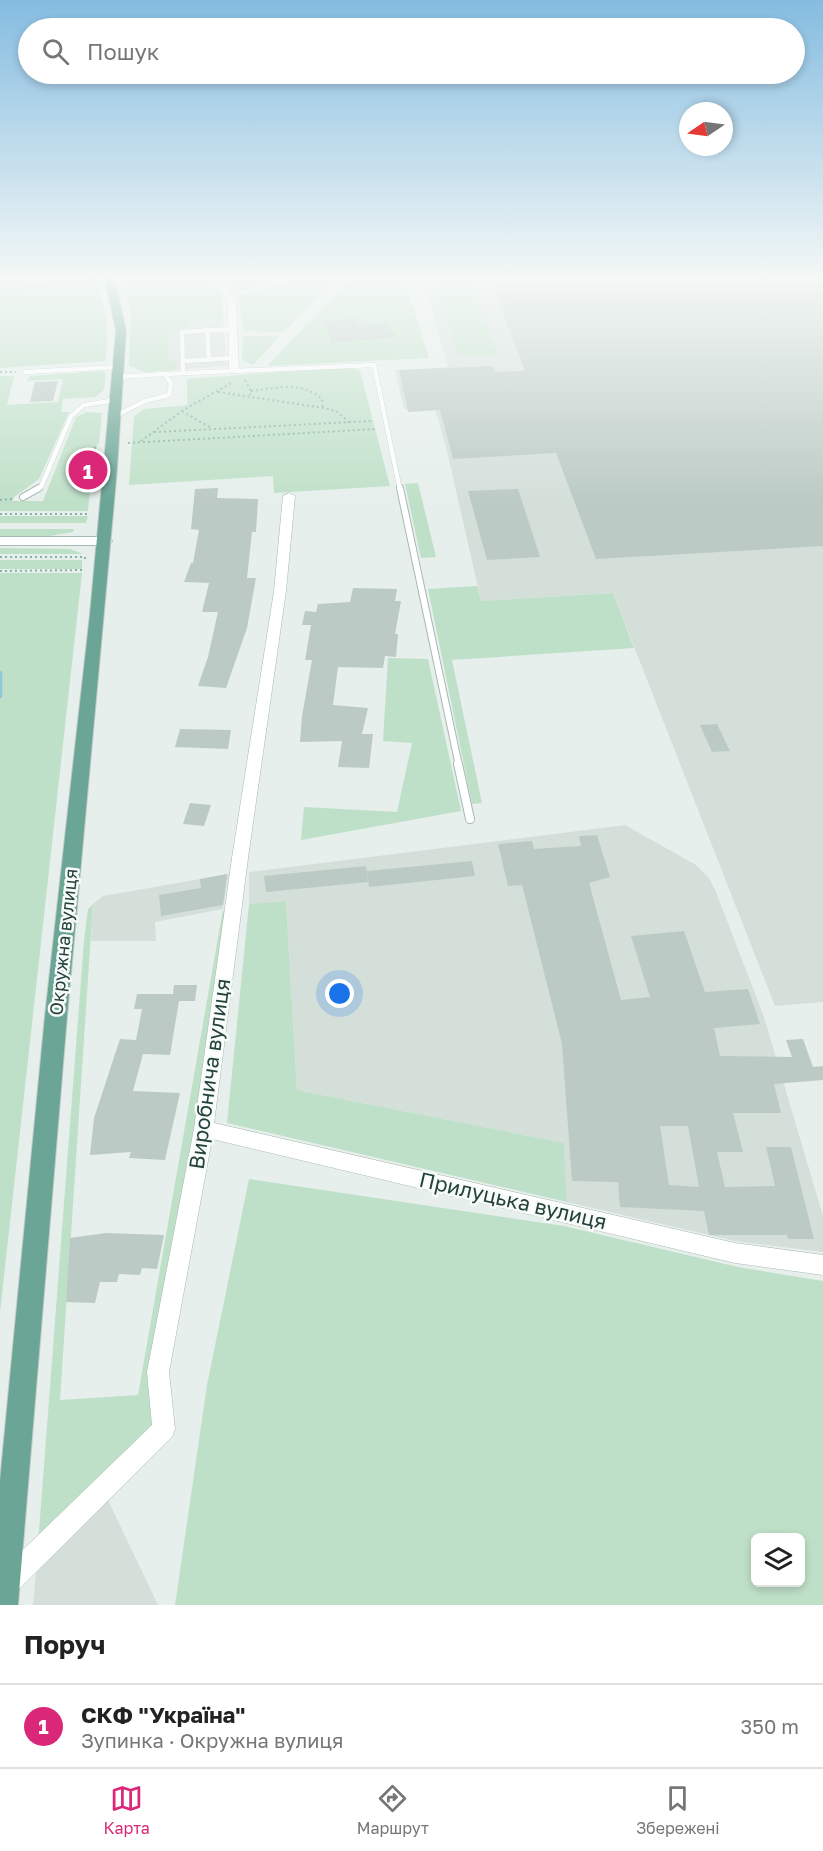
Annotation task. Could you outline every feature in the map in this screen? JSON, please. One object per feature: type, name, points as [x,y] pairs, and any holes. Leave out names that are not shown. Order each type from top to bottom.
[{"type":"main road","name":"Окружна вулиця","points":[[4,1595],[56,1016],[105,541],[119,354]]},
{"type":"street","points":[[234,354],[238,373]]},
{"type":"street","name":"Виробнича вулиця","points":[[4,1595],[164,1430],[158,1372],[204,1129],[240,858],[280,591],[289,496]]},
{"type":"street","points":[[0,541],[105,541]]},
{"type":"street","name":"Прилуцька вулиця","points":[[204,1129],[735,1253],[823,1264]]},
{"type":"lane","points":[[183,354],[183,373]]},
{"type":"lane","points":[[209,354],[209,360]]},
{"type":"lane","points":[[183,362],[234,358]]},
{"type":"lane","points":[[25,372],[238,373],[374,364],[470,819]]},
{"type":"lane","points":[[115,416],[145,402],[169,395],[171,384],[165,374]]},
{"type":"lane","points":[[23,497],[41,487],[71,416],[84,405],[116,400]]},
{"type":"path","points":[[139,442],[182,411],[218,392],[238,373],[251,391],[250,398]]},
{"type":"path","points":[[251,391],[310,388],[322,399],[322,408]]},
{"type":"path","points":[[218,392],[336,411],[349,422]]},
{"type":"path","points":[[182,411],[212,429]]},
{"type":"path","points":[[153,432],[386,420]]},
{"type":"path","points":[[92,490],[89,477],[90,457],[96,444],[387,428]]},
{"type":"path","points":[[90,520],[91,506]]},
{"type":"path","points":[[0,514],[90,514]]},
{"type":"path","points":[[0,557],[85,557]]},
{"type":"path","points":[[0,571],[85,571]]},
{"type":"shaded area","points":[[168,354],[226,354],[227,366],[176,370],[176,361],[168,361]]},
{"type":"shaded area","points":[[444,354],[823,354],[823,1002],[775,1006],[613,593],[481,601],[448,455],[435,409],[404,409],[395,370],[448,367]]},
{"type":"shaded area","points":[[625,825],[696,865],[709,878],[716,892],[764,1017],[823,1216],[823,1252],[735,1241],[567,1202],[564,1143],[297,1090],[286,901],[249,904],[249,872]]},
{"type":"shaded area","points":[[229,874],[223,909],[155,922],[156,941],[91,941],[93,904],[103,896]]},
{"type":"shaded area","points":[[107,1498],[158,1605],[33,1605],[37,1560]]},
{"type":"green space","points":[[0,354],[106,354],[105,361],[0,368]]},
{"type":"green space","points":[[129,354],[168,354],[168,361],[176,361],[176,370],[145,372],[129,366]]},
{"type":"green space","points":[[242,354],[263,354],[253,365],[242,360]]},
{"type":"green space","points":[[279,354],[428,354],[429,358],[267,366]]},
{"type":"green space","points":[[458,354],[498,354],[459,356]]},
{"type":"green space","points":[[347,367],[360,371],[390,486],[274,493],[273,476],[129,485],[134,416],[144,409],[187,405],[187,379]]},
{"type":"green space","points":[[101,371],[106,374],[104,390],[95,397],[63,399],[61,412],[69,412],[39,479],[14,497],[12,501],[43,501],[76,417],[87,412],[102,413],[99,443],[88,457],[87,462],[77,463],[76,478],[86,478],[90,490],[88,511],[0,511],[0,376],[14,376],[7,405],[58,402],[63,379],[27,381],[30,376]]},
{"type":"green space","points":[[418,483],[436,557],[421,558],[405,484]]},
{"type":"green space","points":[[0,516],[88,516],[86,523],[0,523]]},
{"type":"green space","points":[[0,529],[74,529],[73,532],[50,536],[0,536]]},
{"type":"green space","points":[[0,548],[70,549],[83,554],[0,554]]},
{"type":"green space","points":[[0,560],[82,560],[82,569],[0,569]]},
{"type":"green space","points":[[0,573],[82,573],[0,1312]]},
{"type":"green space","points":[[477,586],[481,601],[613,593],[634,648],[452,660],[482,803],[472,804],[428,589]]},
{"type":"green space","points":[[388,658],[428,659],[461,811],[301,840],[304,807],[397,812],[412,743],[383,741]]},
{"type":"green space","points":[[286,901],[297,1090],[564,1143],[567,1202],[227,1123],[249,904]]},
{"type":"green space","points":[[93,904],[60,1400],[138,1395],[223,909],[228,930],[156,1429],[38,1544],[84,941],[88,909]]},
{"type":"green space","points":[[249,1179],[564,1226],[738,1267],[823,1281],[823,1605],[175,1605],[207,1385]]},
{"type":"building","points":[[518,354],[823,354],[823,546],[596,559],[556,453],[453,459],[440,410],[408,412],[399,370],[493,366],[495,372],[525,371]]},
{"type":"building","points":[[58,381],[53,401],[30,402],[35,382]]},
{"type":"building","points":[[218,488],[217,498],[258,499],[256,532],[252,532],[247,578],[256,578],[247,628],[226,688],[198,686],[208,657],[218,612],[202,612],[209,583],[184,582],[191,563],[193,563],[199,530],[191,529],[195,489]]},
{"type":"building","points":[[518,489],[540,557],[487,560],[468,491]]},
{"type":"building","points":[[353,588],[397,589],[395,601],[401,601],[395,634],[398,634],[396,657],[385,656],[383,668],[338,667],[333,705],[368,708],[362,734],[373,734],[369,768],[338,767],[342,741],[300,742],[312,660],[305,660],[311,625],[302,625],[305,611],[316,612],[318,604],[350,602]]},
{"type":"building","points":[[717,724],[730,751],[712,752],[700,725]]},
{"type":"building","points":[[180,729],[231,730],[228,749],[175,747]]},
{"type":"building","points":[[190,803],[211,805],[204,826],[183,824]]},
{"type":"building","points":[[597,835],[610,877],[589,883],[621,1000],[650,997],[631,936],[684,931],[705,992],[748,989],[760,1024],[714,1028],[720,1056],[792,1057],[786,1040],[803,1039],[813,1067],[823,1066],[823,1080],[774,1084],[781,1113],[733,1113],[743,1152],[717,1152],[725,1187],[775,1186],[766,1147],[791,1147],[814,1239],[788,1239],[787,1235],[709,1235],[704,1211],[620,1207],[618,1182],[572,1181],[562,1044],[522,885],[508,886],[498,844],[532,841],[534,849],[581,846],[579,836]],"holes":[[[660,1126],[688,1126],[699,1187],[669,1185]]]},
{"type":"building","points":[[472,861],[475,876],[369,887],[367,871]]},
{"type":"building","points":[[366,866],[368,882],[266,892],[264,876]]},
{"type":"building","points":[[227,874],[223,905],[161,916],[159,895],[201,888],[200,879]]},
{"type":"building","points":[[174,985],[197,985],[195,1001],[179,1001],[170,1055],[143,1054],[133,1091],[180,1093],[165,1160],[129,1158],[131,1152],[90,1155],[94,1118],[120,1039],[136,1040],[142,1009],[134,1009],[137,994],[173,994]]},
{"type":"building","points":[[106,1233],[164,1235],[157,1269],[142,1268],[140,1275],[119,1274],[117,1282],[100,1282],[95,1303],[66,1302],[70,1238]]},
{"type":"waterway","points":[[0,673],[0,696]]},
{"type":"place","name":"СКФ \"Україна\"","points":[[88,470]]}]
